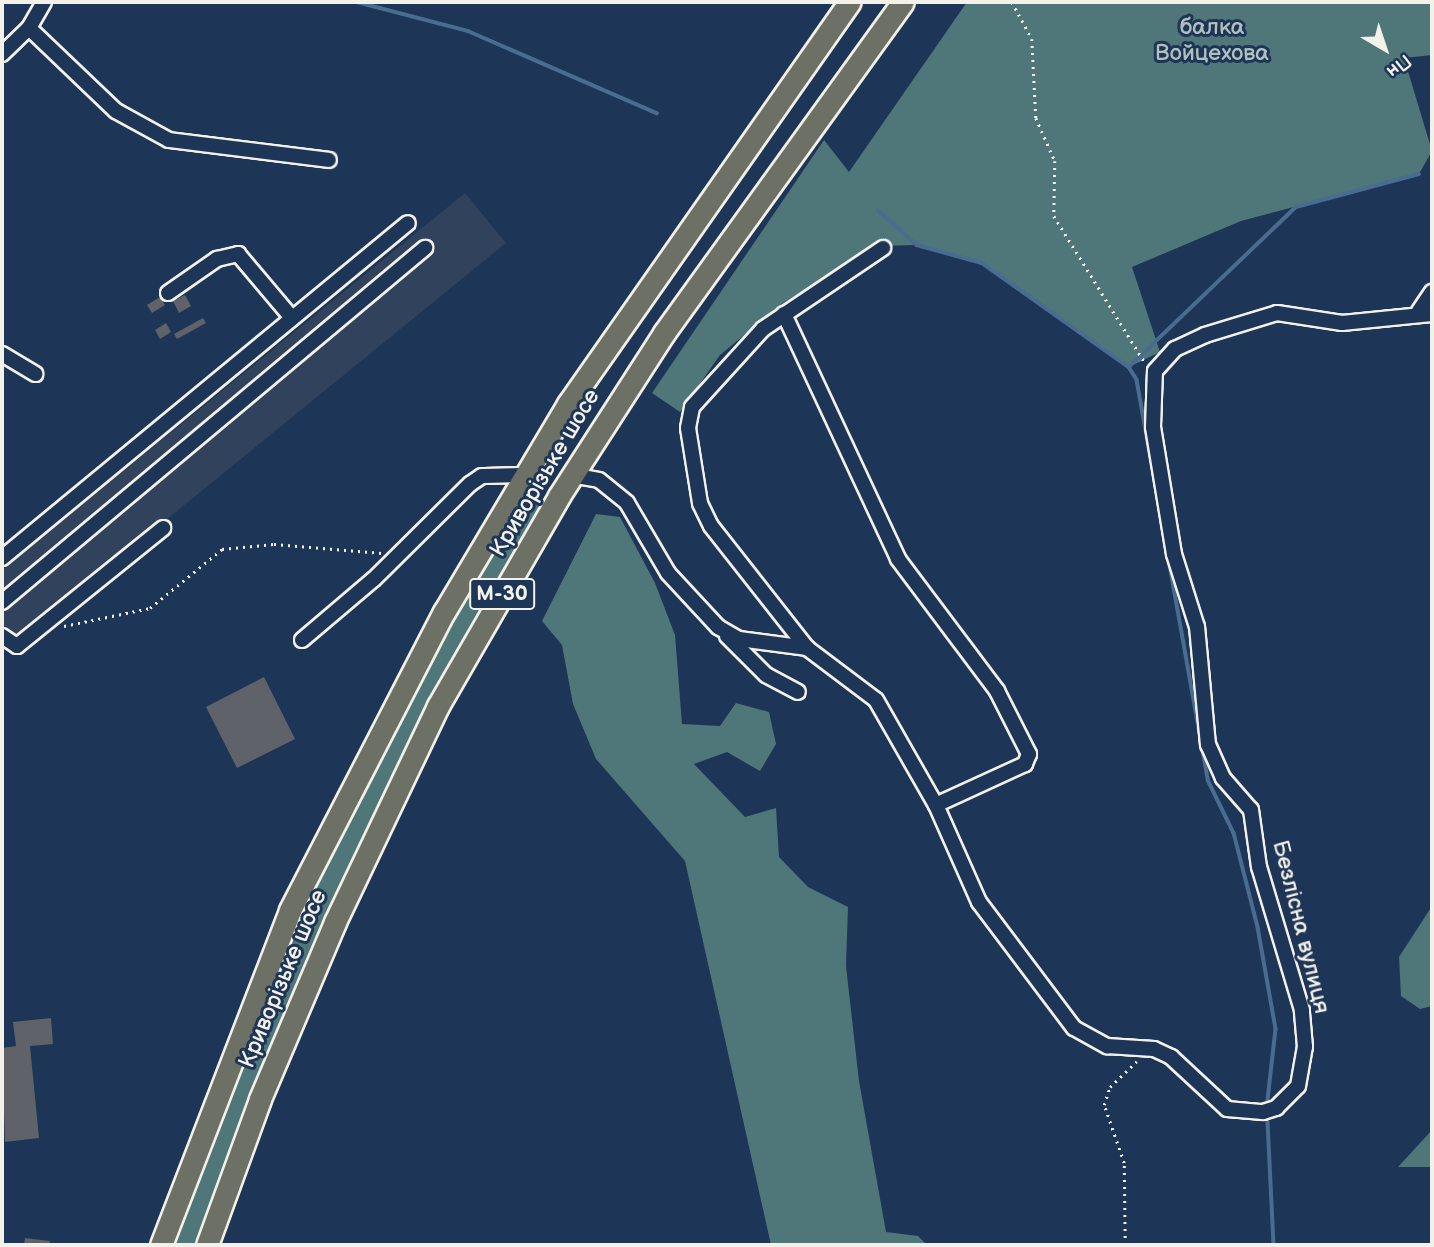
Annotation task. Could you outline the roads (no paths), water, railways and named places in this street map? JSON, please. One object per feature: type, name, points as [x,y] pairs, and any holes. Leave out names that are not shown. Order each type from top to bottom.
[{"type":"highway","name":"Криворізьке шосе","points":[[161,1245],[290,910],[444,612],[523,475],[850,2]]},
{"type":"highway","name":"Криворізьке шосе","points":[[207,1245],[260,1099],[335,922],[438,706],[571,475],[812,122],[903,2]]},
{"type":"street","points":[[2,54],[29,28],[44,2]]},
{"type":"street","points":[[29,28],[116,111],[169,140],[329,160]]},
{"type":"street","points":[[2,558],[408,223]]},
{"type":"street","points":[[2,602],[425,248]]},
{"type":"street","points":[[784,314],[898,559],[997,691],[1029,754],[1025,764],[936,806],[876,700],[807,648],[711,526],[699,503],[688,428],[691,407],[763,329],[784,314],[883,248]]},
{"type":"street","points":[[168,293],[217,259],[238,254],[292,318]]},
{"type":"street","points":[[1426,312],[1432,292]]},
{"type":"street","name":"Безлісна вулиця","points":[[936,806],[979,902],[1074,1028],[1107,1046],[1154,1049],[1171,1057],[1211,1098],[1245,1114],[1276,1108],[1288,1097],[1298,1086],[1305,1047],[1302,1010],[1259,867],[1251,810],[1223,778],[1208,745],[1197,627],[1167,522],[1153,427],[1155,371],[1175,349],[1205,335],[1277,313],[1360,323],[1426,312]]},
{"type":"street","points":[[2,354],[35,374]]},
{"type":"street","points":[[302,640],[482,476],[523,475]]},
{"type":"street","points":[[571,475],[599,480],[627,503],[668,572],[766,675],[798,692]]},
{"type":"street","points":[[2,636],[17,646],[163,528]]},
{"type":"street","points":[[718,627],[739,639],[807,648]]},
{"type":"waterway","points":[[357,2],[468,31],[657,113]]},
{"type":"waterway","points":[[878,210],[917,245],[982,263],[1129,367],[1296,207],[1419,174]]},
{"type":"waterway","points":[[1129,367],[1137,380],[1208,780],[1234,833],[1258,927],[1276,1029],[1268,1100]]},
{"type":"waterway","points":[[1268,1122],[1274,1245]]},
{"type":"park label","name":"балка Войцехова","points":[[1212,40]]}]
